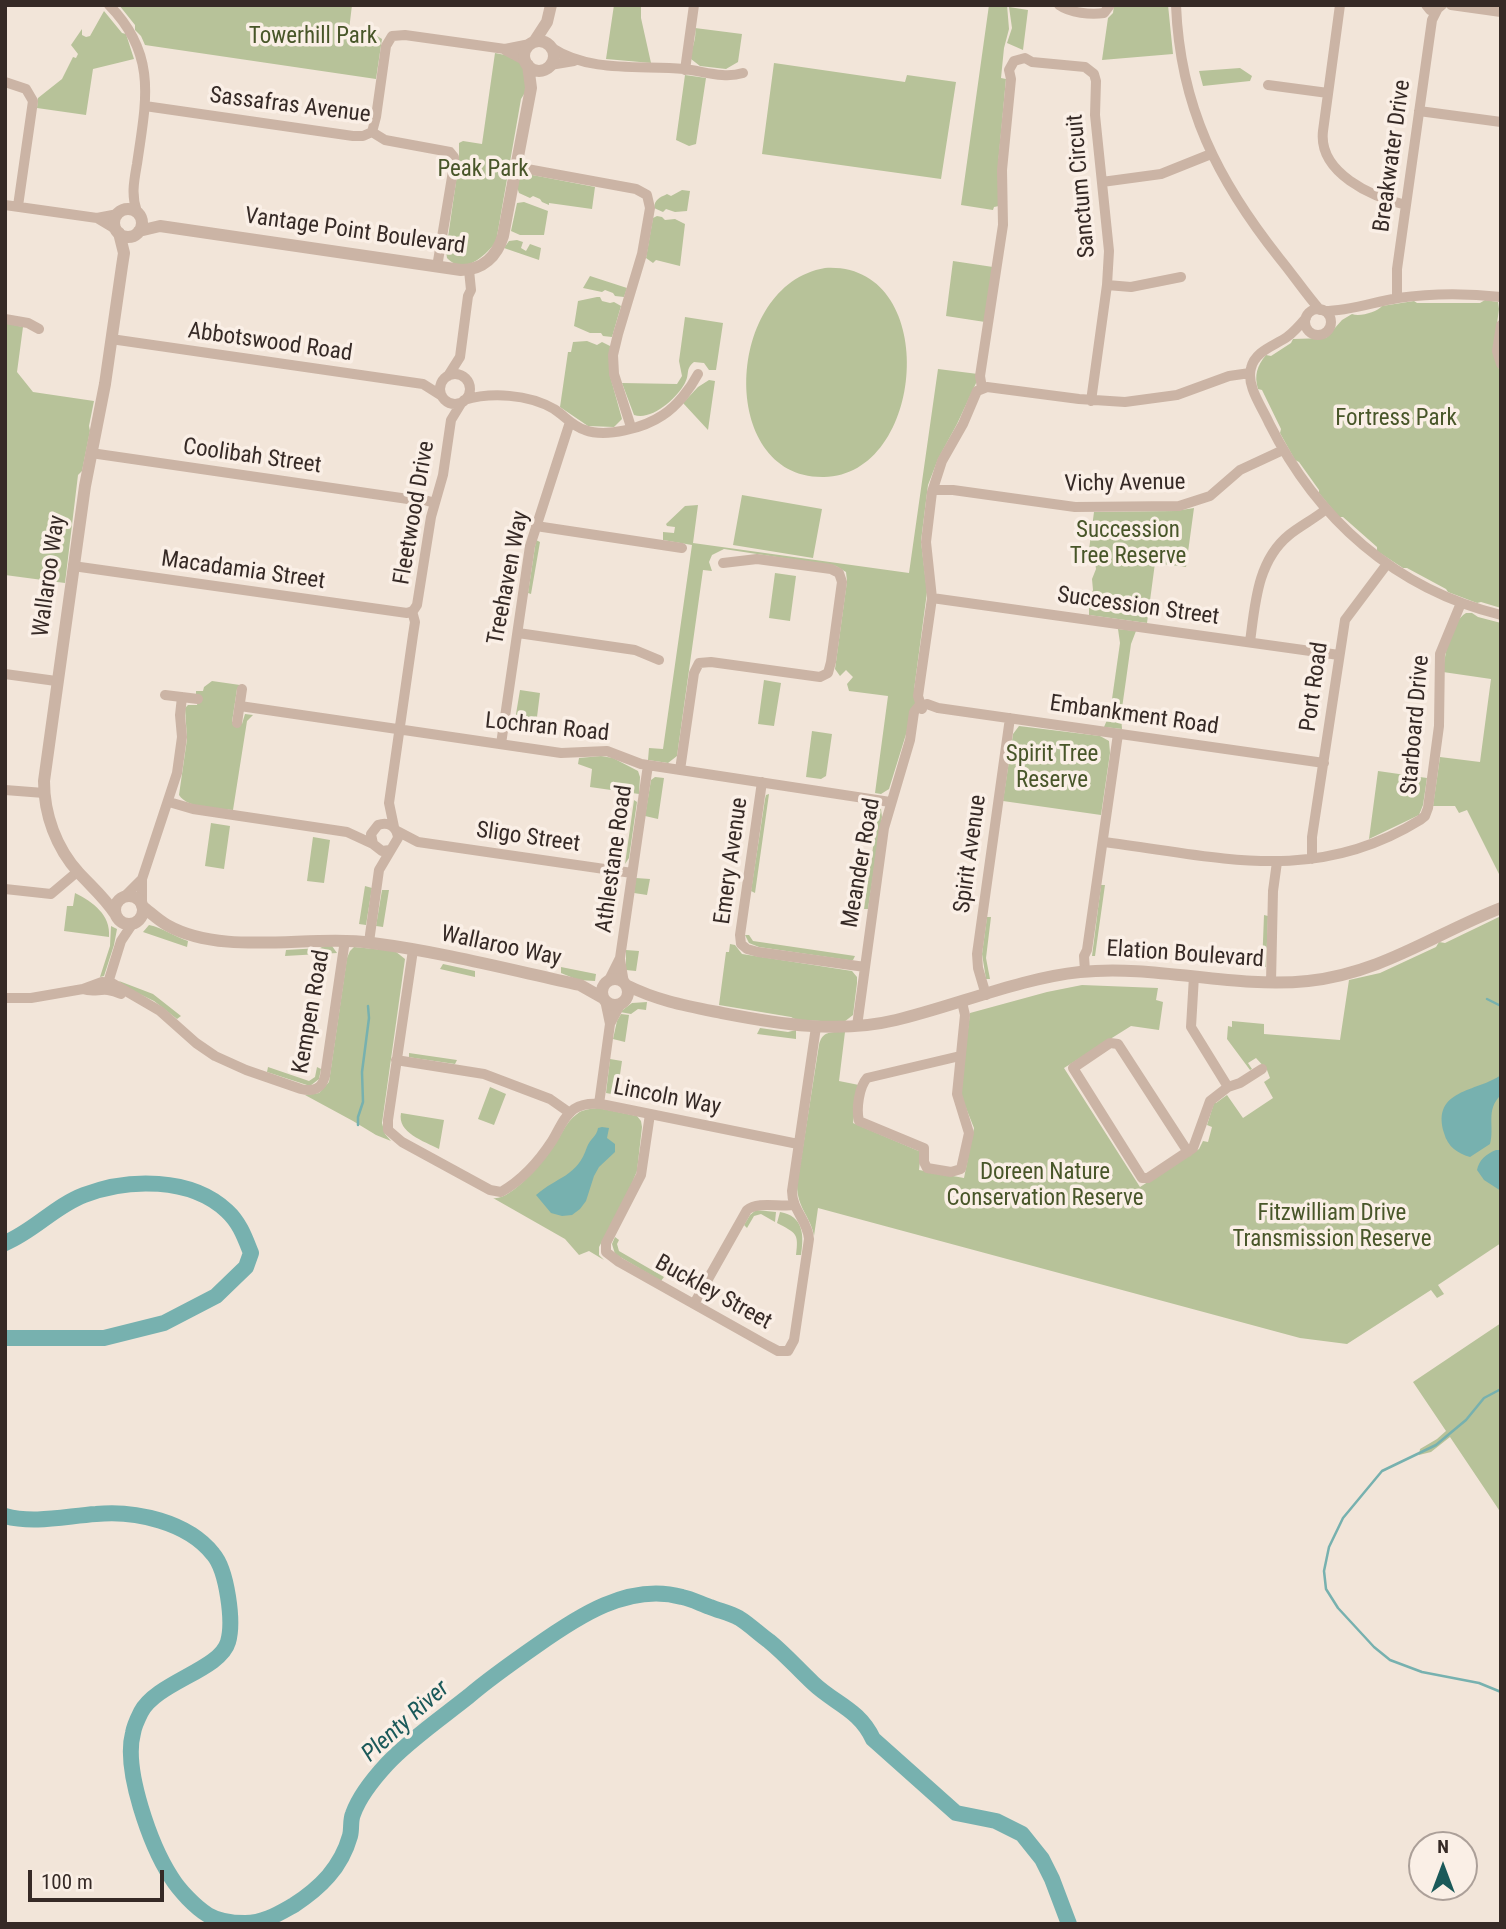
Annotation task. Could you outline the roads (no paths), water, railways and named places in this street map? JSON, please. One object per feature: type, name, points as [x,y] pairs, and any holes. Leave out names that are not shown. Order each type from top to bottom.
[{"type":"street","points":[[108,5],[127,27],[141,55],[146,80],[145,106],[132,193],[115,221],[118,232]]},
{"type":"street","points":[[527,63],[525,52],[547,22],[551,5]]},
{"type":"street","points":[[685,69],[694,5]]},
{"type":"street","points":[[1059,5],[1066,9],[1098,14],[1104,13],[1110,5]]},
{"type":"street","points":[[1175,5],[1186,83],[1210,152],[1245,214],[1303,291],[1329,316],[1330,327]]},
{"type":"street","points":[[1340,5],[1322,137],[1323,148],[1342,173],[1366,191],[1406,205]]},
{"type":"street","points":[[1432,9],[1451,5],[1501,12]]},
{"type":"street","name":"Breakwater Drive","points":[[1397,298],[1396,276],[1432,9]]},
{"type":"street","points":[[547,22],[554,57],[548,67]]},
{"type":"street","points":[[372,132],[386,46],[392,36],[405,35],[505,49],[543,41],[578,60],[624,67],[685,69],[724,75],[743,73]]},
{"type":"street","points":[[505,49],[536,70],[578,60]]},
{"type":"street","name":"Sanctum Circuit","points":[[985,387],[983,368],[1003,225],[1002,170],[1011,79],[1009,70],[1014,61],[1025,58],[1032,62],[1085,67],[1094,74],[1097,85],[1094,92],[1109,251],[1091,401]]},
{"type":"street","name":"Vantage Point Boulevard","points":[[138,214],[160,226],[440,263],[466,270],[488,261],[499,247],[531,88],[527,63]]},
{"type":"street","name":"Vantage Point Boulevard","points":[[531,88],[548,67]]},
{"type":"street","points":[[5,82],[26,89],[33,101],[18,206]]},
{"type":"street","points":[[1268,85],[1328,93]]},
{"type":"street","name":"Sassafras Avenue","points":[[145,106],[353,136],[372,132],[385,140],[442,149],[452,155],[454,165],[440,263]]},
{"type":"street","points":[[1419,111],[1501,122]]},
{"type":"street","points":[[1102,182],[1161,174],[1210,152]]},
{"type":"street","points":[[516,167],[636,189],[649,198],[650,208],[642,254],[613,355],[617,384],[631,427]]},
{"type":"street","points":[[97,218],[127,236],[137,233],[142,223],[132,193]]},
{"type":"street","points":[[5,205],[97,218],[129,209],[138,214]]},
{"type":"street","name":"Vantage Point Boulevard","points":[[137,233],[160,226]]},
{"type":"street","name":"Wallaroo Way","points":[[118,232],[124,253]]},
{"type":"street","name":"Wallaroo Way","points":[[117,916],[98,891],[77,872],[55,835],[44,793],[56,681],[90,453],[124,253],[137,233]]},
{"type":"street","points":[[463,401],[470,392],[460,357],[471,290],[466,270]]},
{"type":"street","points":[[1107,285],[1131,287],[1181,277]]},
{"type":"street","points":[[1303,291],[1305,326],[1312,334]]},
{"type":"street","points":[[1501,296],[1444,294],[1397,298],[1352,309],[1313,310],[1288,337],[1256,358],[1250,373],[1255,392],[1283,450],[1325,510],[1353,537],[1387,564],[1418,583],[1461,603],[1501,615]]},
{"type":"street","points":[[1288,337],[1322,334],[1352,309]]},
{"type":"street","points":[[5,319],[28,323],[39,329]]},
{"type":"street","points":[[1501,325],[1497,351],[1501,364]]},
{"type":"street","name":"Abbotswood Road","points":[[111,339],[423,384],[447,377]]},
{"type":"street","points":[[460,357],[440,387],[444,398],[453,403],[490,394]]},
{"type":"street","points":[[985,387],[1091,401],[1125,402],[1164,398],[1230,376],[1250,373]]},
{"type":"street","points":[[447,377],[457,374],[490,394],[540,403],[583,430],[601,434],[614,433],[657,419],[668,411],[698,374]]},
{"type":"street","name":"Abbotswood Road","points":[[423,384],[444,398]]},
{"type":"street","name":"Meander Road","points":[[860,1026],[859,1010],[884,828],[914,724],[914,712],[923,708],[918,696],[932,598],[926,534],[933,487],[944,455],[960,430],[977,391],[985,387]]},
{"type":"street","name":"Fleetwood Drive","points":[[444,398],[451,420]]},
{"type":"street","name":"Fleetwood Drive","points":[[376,826],[389,803],[415,622],[410,612],[418,603],[430,502],[443,475],[451,420],[463,401]]},
{"type":"street","name":"Treehaven Way","points":[[501,744],[528,557],[570,422]]},
{"type":"street","name":"Vichy Avenue","points":[[933,487],[946,486],[953,490],[1075,507],[1179,506],[1210,496],[1240,470],[1283,450]]},
{"type":"street","name":"Coolibah Street","points":[[90,453],[408,499],[423,498],[430,502]]},
{"type":"street","points":[[1250,642],[1258,593],[1267,562],[1288,535],[1325,510]]},
{"type":"street","points":[[536,526],[682,548]]},
{"type":"street","points":[[680,770],[694,673],[699,663],[711,662],[814,677],[824,677],[828,673],[842,582],[839,573],[831,569],[757,559],[723,563]]},
{"type":"street","name":"Port Road","points":[[1316,858],[1315,828],[1346,616],[1387,564]]},
{"type":"street","name":"Macadamia Street","points":[[73,566],[410,612]]},
{"type":"street","name":"Succession Street","points":[[932,598],[1339,655]]},
{"type":"street","name":"Starboard Drive","points":[[1103,842],[1239,861],[1274,862],[1316,858],[1373,843],[1415,824],[1425,816],[1439,726],[1440,653],[1461,603]]},
{"type":"street","points":[[518,633],[635,650],[659,660]]},
{"type":"street","points":[[5,674],[56,681]]},
{"type":"street","points":[[237,723],[242,689]]},
{"type":"street","points":[[165,695],[198,699]]},
{"type":"street","points":[[107,985],[121,940],[142,915],[142,879],[177,773],[182,737],[181,697]]},
{"type":"street","name":"Lochran Road","points":[[240,706],[567,753],[607,751],[648,765],[890,802]]},
{"type":"street","name":"Embankment Road","points":[[923,708],[1324,763]]},
{"type":"street","name":"Spirit Avenue","points":[[986,995],[977,954],[1010,719]]},
{"type":"street","points":[[1087,971],[1084,956],[1118,734]]},
{"type":"street","name":"Athlestane Road","points":[[625,984],[620,958],[648,765]]},
{"type":"street","name":"Emery Avenue","points":[[762,782],[740,935],[741,944],[751,950],[865,967]]},
{"type":"street","points":[[5,790],[44,793]]},
{"type":"street","points":[[169,802],[193,809],[347,832],[382,851],[391,849]]},
{"type":"street","name":"Fleetwood Drive","points":[[389,803],[395,829]]},
{"type":"street","points":[[347,832],[386,823],[395,829],[397,842],[379,870]]},
{"type":"street","points":[[369,942],[379,870],[371,834],[376,826]]},
{"type":"street","name":"Sligo Street","points":[[395,829],[418,842],[632,873]]},
{"type":"street","name":"Sligo Street","points":[[391,849],[418,842]]},
{"type":"street","points":[[1271,982],[1274,862]]},
{"type":"street","points":[[5,890],[51,894],[77,872]]},
{"type":"street","points":[[121,940],[116,906],[142,879]]},
{"type":"street","name":"Wallaroo Way","points":[[98,891],[124,897]]},
{"type":"street","points":[[124,897],[135,897],[142,904]]},
{"type":"street","name":"Wallaroo Way","points":[[142,904],[165,924]]},
{"type":"street","name":"Elation Boulevard","points":[[860,1026],[904,1018],[1049,977],[1087,971],[1271,982],[1323,979],[1369,968],[1405,954],[1501,908]]},
{"type":"street","points":[[117,916],[125,923],[134,922]]},
{"type":"street","name":"Wallaroo Way","points":[[134,922],[165,924],[191,934],[227,940],[369,942],[580,985],[604,999]]},
{"type":"street","name":"Kempen Road","points":[[5,998],[31,998],[83,989],[89,991],[107,985],[124,996],[132,995],[160,1011],[197,1043],[225,1061],[301,1089],[313,1090],[320,1086],[325,1076],[345,940]]},
{"type":"street","points":[[396,1060],[484,1073],[550,1099],[570,1113],[534,1165],[504,1191],[494,1192],[390,1133],[387,1120],[396,1060],[413,950]]},
{"type":"street","name":"Athlestane Road","points":[[608,981],[620,958]]},
{"type":"street","points":[[1194,976],[1191,1027],[1228,1087]]},
{"type":"street","points":[[599,1104],[610,1024],[602,989],[608,981],[617,979],[654,998]]},
{"type":"street","name":"Wallaroo Way","points":[[580,985],[608,981]]},
{"type":"street","points":[[610,1024],[627,996],[625,984]]},
{"type":"street","points":[[604,999],[613,1004],[639,998],[654,998],[752,1019],[816,1027],[860,1026]]},
{"type":"street","points":[[960,1056],[867,1078],[862,1087],[857,1116],[859,1121],[924,1149],[927,1168],[959,1171],[963,1165],[969,1133],[957,1094],[964,1015],[962,1002]]},
{"type":"street","name":"Buckley Street","points":[[650,1114],[641,1175],[605,1249],[612,1258],[775,1350],[790,1350],[794,1340],[809,1234],[794,1205],[792,1191],[816,1027]]},
{"type":"street","points":[[1188,1152],[1118,1044],[1110,1043],[1073,1068],[1142,1178],[1148,1178],[1188,1152],[1196,1144],[1210,1101],[1228,1087],[1262,1069]]},
{"type":"street","name":"Lincoln Way","points":[[570,1113],[582,1105],[599,1104],[798,1144]]},
{"type":"street","points":[[694,1304],[747,1210],[756,1204],[775,1207],[794,1205]]},
{"type":"water","points":[[1501,1075],[1501,1095],[1493,1106],[1490,1144],[1470,1157],[1461,1154],[1451,1146],[1444,1133],[1444,1108],[1459,1094]]},
{"type":"water","points":[[598,1128],[609,1128],[607,1138],[615,1144],[615,1152],[599,1167],[586,1201],[572,1215],[551,1213],[536,1195],[578,1164]]},
{"type":"water","points":[[1496,1150],[1501,1150],[1501,1191],[1484,1180],[1477,1170],[1479,1163]]},
{"type":"waterway","points":[[1487,999],[1501,1006]]},
{"type":"waterway","points":[[358,1125],[363,1102],[362,1072],[368,1006]]},
{"type":"waterway","name":"Plenty River","points":[[5,1243],[84,1195],[120,1186],[159,1184],[196,1192],[227,1211],[242,1231],[251,1253],[246,1267],[216,1296],[164,1323],[104,1338],[5,1338]]},
{"type":"waterway","points":[[1501,1389],[1484,1398],[1466,1420],[1436,1445],[1382,1471],[1343,1518],[1329,1547],[1324,1571],[1326,1589],[1338,1608],[1374,1647],[1390,1660],[1422,1672],[1479,1683],[1501,1692]]},
{"type":"waterway","name":"Plenty River","points":[[5,1516],[39,1519],[111,1513],[144,1516],[160,1520],[190,1534],[202,1543],[218,1562],[228,1596],[228,1642],[223,1652],[213,1661],[160,1692],[149,1702],[135,1725],[131,1749],[135,1787],[155,1847],[174,1882],[203,1912],[216,1919],[240,1923],[265,1920],[304,1898],[321,1884],[341,1858],[359,1801],[377,1775],[405,1746],[493,1676],[569,1624],[623,1598],[662,1594],[689,1599],[743,1620],[821,1690],[854,1714],[873,1739],[956,1813],[996,1821],[1022,1834],[1042,1859],[1069,1924]]},
{"type":"park label","name":"Towerhill Park","points":[[313,37]]},
{"type":"park label","name":"Peak Park","points":[[483,170]]},
{"type":"park label","name":"Fortress Park","points":[[1396,419]]},
{"type":"park label","name":"Succession Tree Reserve","points":[[1128,544]]},
{"type":"park label","name":"Spirit Tree Reserve","points":[[1052,768]]},
{"type":"park label","name":"Doreen Nature Conservation Reserve","points":[[1045,1186]]},
{"type":"park label","name":"Fitzwilliam Drive Transmission Reserve","points":[[1332,1227]]}]
